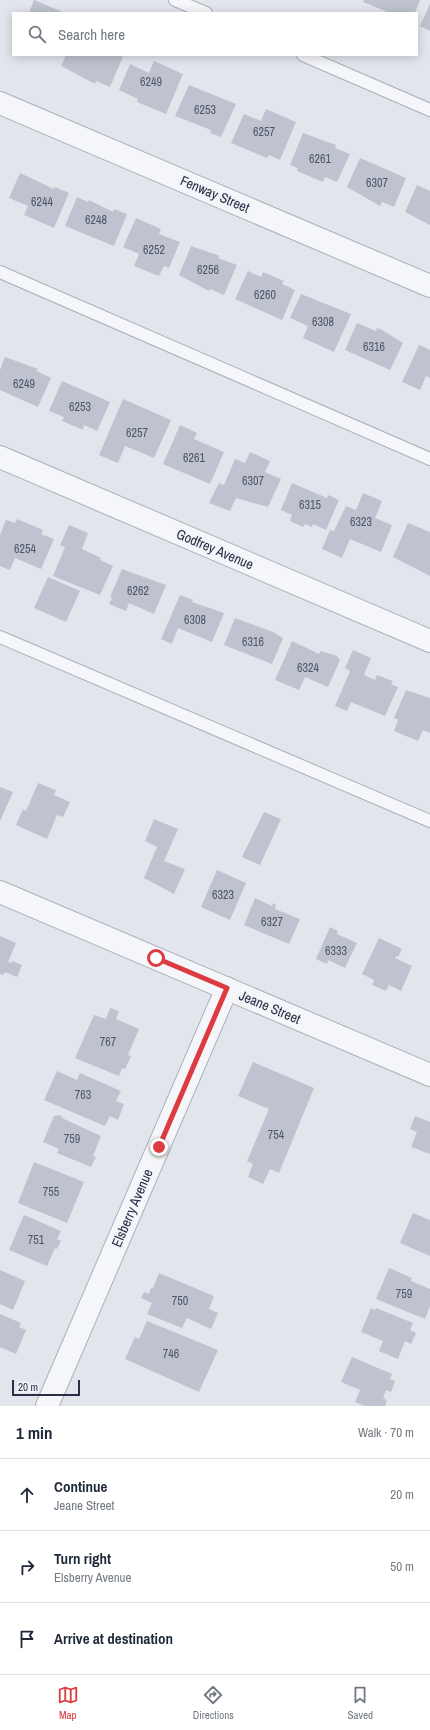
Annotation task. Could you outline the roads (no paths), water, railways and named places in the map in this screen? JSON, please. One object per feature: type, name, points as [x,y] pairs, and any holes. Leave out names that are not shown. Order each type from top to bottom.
[{"type":"street","name":"Fenway Street","points":[[0,103],[430,286]]},
{"type":"street","name":"Godfrey Avenue","points":[[0,457],[430,641]]},
{"type":"street","name":"Jeane Street","points":[[0,892],[430,1075]]},
{"type":"street","name":"Elsberry Avenue","points":[[47,1406],[227,988]]},
{"type":"lane","points":[[175,0],[204,12]]},
{"type":"lane","points":[[305,56],[430,110]]},
{"type":"lane","points":[[0,272],[430,459]]},
{"type":"lane","points":[[0,637],[430,821]]}]
